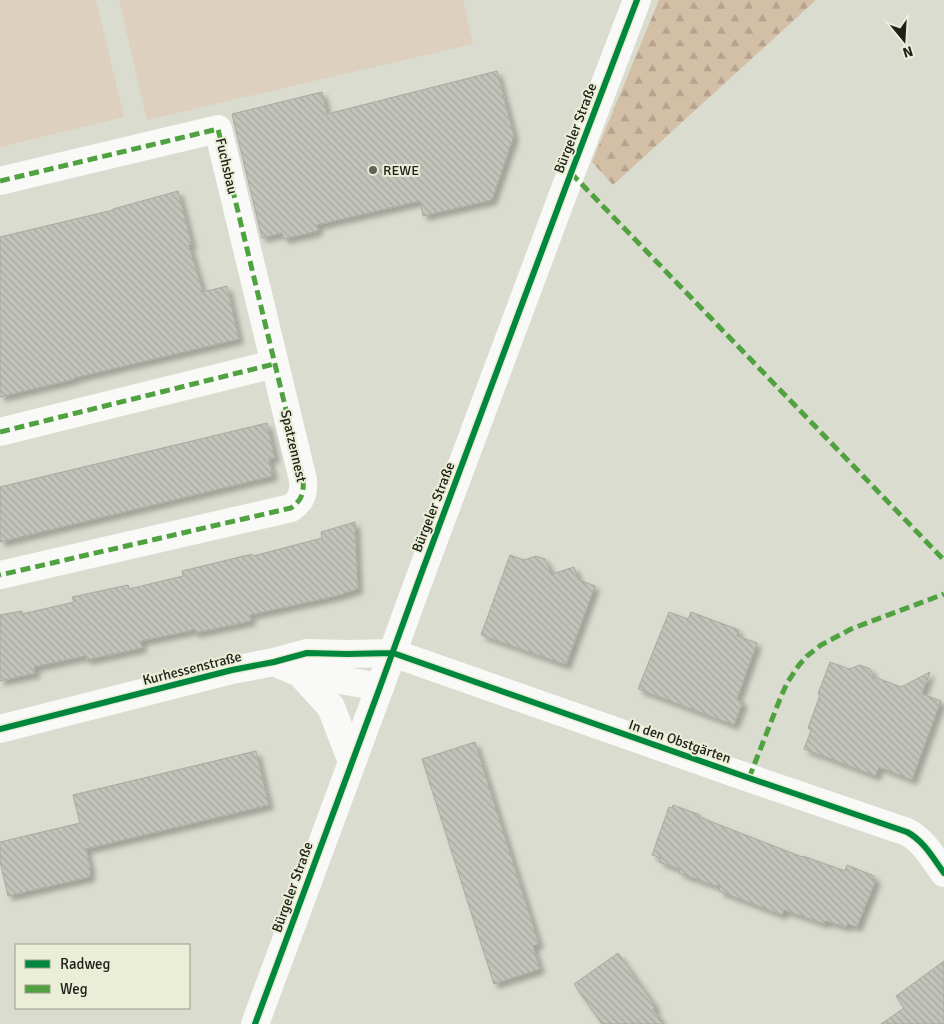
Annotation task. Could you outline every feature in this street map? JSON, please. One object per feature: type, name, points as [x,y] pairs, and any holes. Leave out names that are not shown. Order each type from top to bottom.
[{"type":"street","name":"Bürgeler Straße","points":[[255,1024],[571,173],[638,0]]},
{"type":"street","name":"Fuchsbau","points":[[0,181],[218,129],[274,364]]},
{"type":"street","points":[[0,432],[274,364]]},
{"type":"street","name":"Spatzennest","points":[[0,575],[291,508],[298,503],[304,490],[304,480],[274,364]]},
{"type":"street","name":"Kurhessenstraße","points":[[0,729],[307,653],[393,653]]},
{"type":"street","name":"In den Obstgärten","points":[[393,653],[907,832],[922,842],[944,874]]},
{"type":"street","points":[[274,662],[300,673],[380,687]]},
{"type":"street","points":[[300,673],[331,707],[352,762]]},
{"type":"shaded area","points":[[0,0],[96,0],[124,117],[0,147]]},
{"type":"shaded area","points":[[119,0],[463,0],[473,44],[147,120]]},
{"type":"green space","points":[[659,0],[816,0],[613,185],[592,162]]},
{"type":"building","points":[[497,71],[514,136],[492,200],[423,216],[420,201],[317,225],[318,231],[284,239],[282,233],[262,238],[232,114],[322,92],[327,114]]},
{"type":"building","points":[[178,191],[192,244],[189,245],[203,292],[227,286],[239,339],[0,397],[0,237],[113,210]]},
{"type":"building","points":[[267,423],[275,458],[269,459],[273,476],[0,542],[0,487]]},
{"type":"building","points":[[355,522],[358,589],[336,596],[250,615],[251,621],[195,633],[194,630],[141,641],[142,648],[86,660],[85,656],[34,667],[36,673],[0,681],[0,615],[22,611],[22,614],[74,602],[72,597],[128,585],[129,589],[183,576],[182,571],[252,554],[253,556],[322,538],[321,532]]},
{"type":"building","points":[[510,555],[524,560],[536,556],[545,559],[552,574],[574,567],[579,580],[595,586],[566,665],[481,635]]},
{"type":"building","points":[[669,612],[688,619],[691,612],[739,630],[737,636],[757,643],[737,699],[743,702],[734,725],[638,689]]},
{"type":"building","points":[[830,662],[849,669],[860,665],[870,669],[874,677],[901,687],[930,672],[922,694],[941,701],[912,780],[879,767],[876,776],[804,749],[811,730],[808,728],[820,695],[818,694]]},
{"type":"building","points":[[475,742],[539,944],[533,946],[540,969],[494,984],[422,759]]},
{"type":"building","points":[[256,751],[269,805],[86,849],[90,866],[90,877],[8,896],[0,861],[0,842],[80,823],[73,795]]},
{"type":"building","points":[[673,805],[802,857],[845,871],[847,865],[874,876],[873,879],[876,880],[857,927],[848,924],[846,927],[826,921],[825,924],[784,910],[782,915],[719,891],[719,885],[716,886],[679,873],[680,869],[659,862],[661,858],[652,855],[669,807],[672,808]]},
{"type":"building","points":[[618,953],[656,1007],[653,1009],[664,1024],[602,1024],[574,984]]},
{"type":"building","points":[[944,961],[944,1024],[881,1024],[904,1008],[896,996]]},
{"type":"marked path","points":[[0,181],[218,129],[303,480],[303,492],[298,502],[291,508],[0,575]]},
{"type":"marked path","points":[[571,173],[944,560]]},
{"type":"marked path","points":[[0,432],[274,364]]},
{"type":"marked path","points":[[749,778],[787,683],[807,656],[821,645],[851,629],[944,594]]},
{"type":"cycle path","points":[[255,1024],[420,577],[637,0]]},
{"type":"cycle path","points":[[0,729],[232,670],[307,653],[393,653],[907,832],[923,845],[944,873]]},
{"type":"place","name":"REWE","points":[[373,170]]}]
